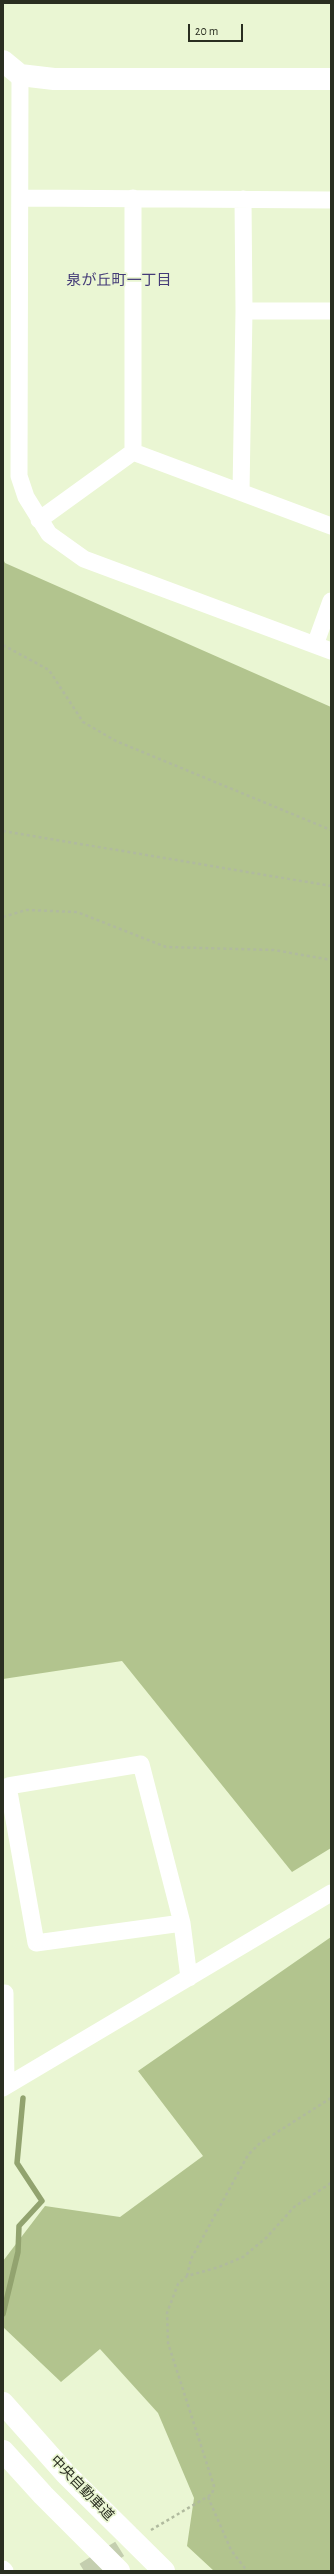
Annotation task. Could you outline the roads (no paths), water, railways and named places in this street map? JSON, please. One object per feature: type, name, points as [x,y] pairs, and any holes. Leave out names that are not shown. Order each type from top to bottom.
[{"type":"main road","points":[[3,61],[20,75],[54,79],[331,79]]},
{"type":"main road","name":"中央自動車道","points":[[3,2403],[66,2474],[164,2571]]},
{"type":"main road","points":[[3,2450],[43,2495],[119,2571]]},
{"type":"street","points":[[20,75],[21,198],[19,476],[26,497],[49,534],[84,559],[331,651]]},
{"type":"street","points":[[21,198],[331,200]]},
{"type":"street","points":[[134,198],[134,452]]},
{"type":"street","points":[[241,492],[244,311],[243,199]]},
{"type":"street","points":[[244,311],[331,311]]},
{"type":"street","points":[[39,520],[134,452]]},
{"type":"street","points":[[134,452],[331,526]]},
{"type":"street","points":[[315,645],[331,601]]},
{"type":"street","points":[[182,1923],[36,1942],[8,1786],[141,1764],[182,1923],[189,1978]]},
{"type":"street","points":[[4,2087],[331,1893]]},
{"type":"street","points":[[4,2087],[5,1993]]},
{"type":"street","points":[[3,2568],[6,2571]]},
{"type":"waterway","points":[[3,2314],[18,2252],[19,2226],[42,2201],[17,2163],[23,2098]]},
{"type":"tunnel","points":[[84,2571],[142,2535]]},
{"type":"district","name":"泉が丘町一丁目","points":[[119,280]]}]
